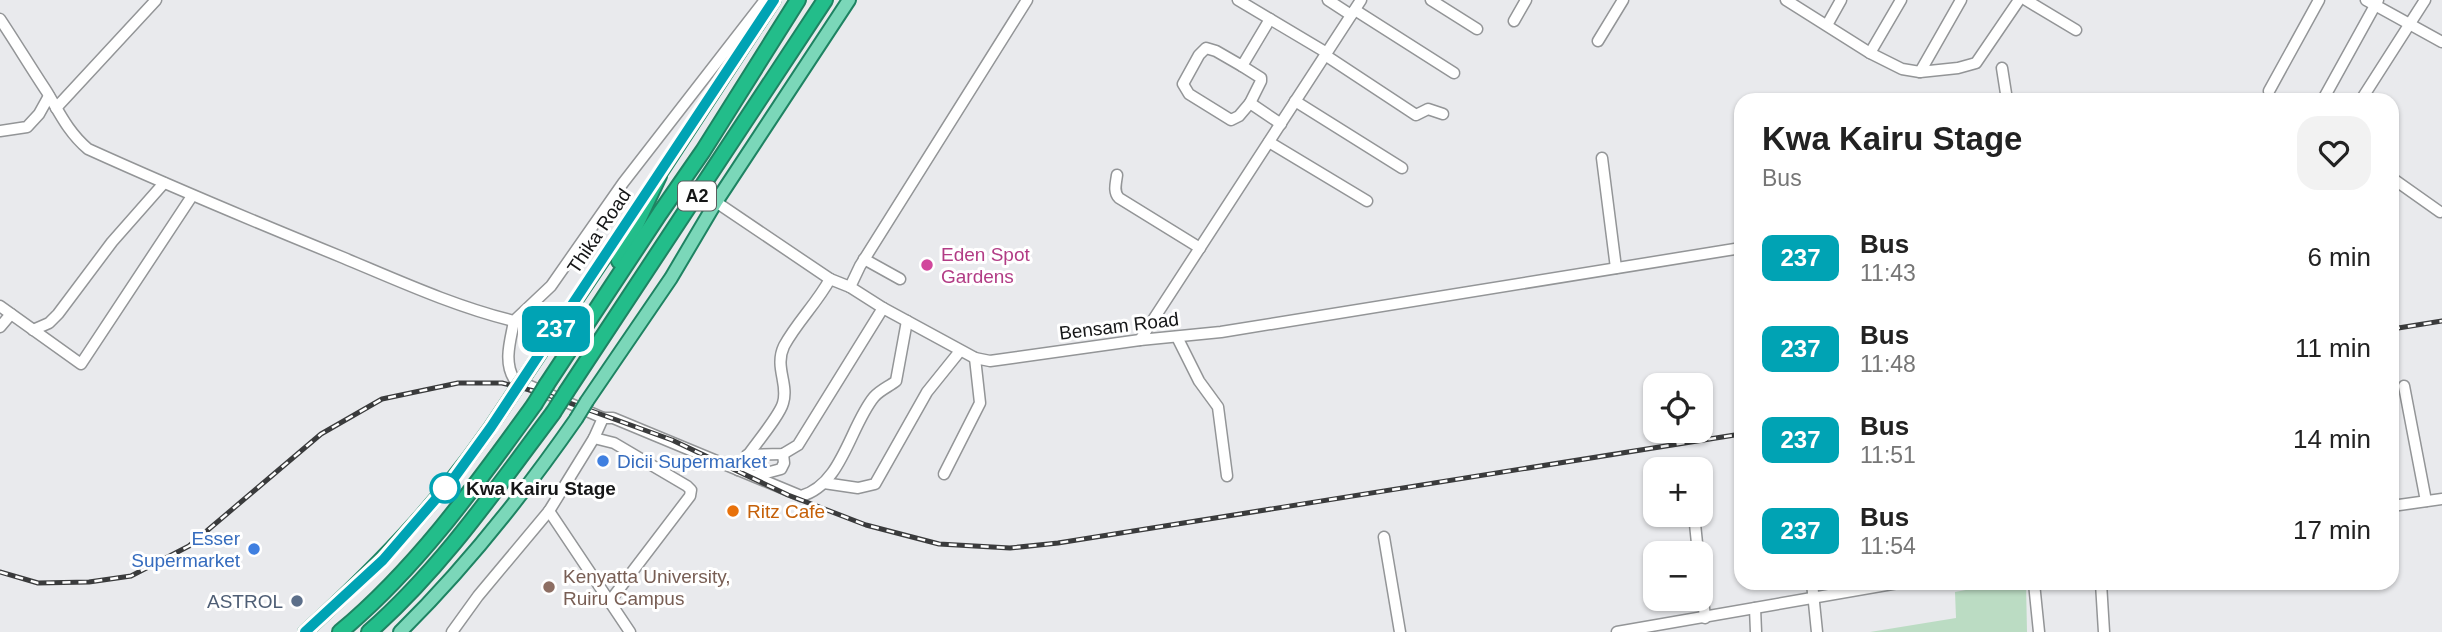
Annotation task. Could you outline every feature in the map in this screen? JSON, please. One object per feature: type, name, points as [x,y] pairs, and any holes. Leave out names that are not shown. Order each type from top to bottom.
[{"type":"highway","name":"Thika Road","points":[[340,632],[396,579],[445,524],[534,405],[703,152],[798,0]]},
{"type":"highway","name":"A2","points":[[369,632],[437,564],[472,522],[553,413],[825,0]]},
{"type":"highway","points":[[600,303],[659,176]]},
{"type":"main road","name":"Thika Road","points":[[305,632],[383,560],[461,468],[659,176],[774,0]]},
{"type":"main road","points":[[400,632],[454,577],[490,535],[576,419],[671,278],[716,202],[849,0]]},
{"type":"street","points":[[56,108],[156,0]]},
{"type":"street","points":[[765,0],[624,183],[551,286],[514,321],[508,359],[509,370],[514,379],[603,418],[613,418],[801,496],[814,491],[830,477],[874,397],[896,381],[907,321]]},
{"type":"street","points":[[850,286],[864,259],[1027,0]]},
{"type":"street","points":[[1238,0],[1326,54],[1416,115],[1428,109],[1443,114]]},
{"type":"street","points":[[1328,0],[1353,12],[1454,73]]},
{"type":"street","points":[[1140,340],[1361,0]]},
{"type":"street","points":[[1431,0],[1477,29]]},
{"type":"street","points":[[1514,20],[1526,0]]},
{"type":"street","points":[[1598,41],[1623,0]]},
{"type":"street","points":[[1786,0],[1870,53],[1902,69],[1920,72],[1976,63],[2019,0]]},
{"type":"street","points":[[1827,25],[1842,0]]},
{"type":"street","points":[[1870,53],[1901,0]]},
{"type":"street","points":[[1920,72],[1961,0]]},
{"type":"street","points":[[2026,0],[2076,30]]},
{"type":"street","points":[[2269,91],[2319,0]]},
{"type":"street","points":[[2366,93],[2425,0]]},
{"type":"street","points":[[2327,93],[2373,2],[2442,42]]},
{"type":"street","points":[[0,19],[75,138],[88,149],[192,196],[471,309],[514,321]]},
{"type":"street","points":[[1242,66],[1270,19]]},
{"type":"street","points":[[1206,48],[1242,66],[1261,78],[1261,81],[1250,103],[1239,116],[1231,120],[1183,88],[1199,55],[1206,48]]},
{"type":"street","points":[[2002,68],[2006,93]]},
{"type":"street","points":[[0,131],[27,127],[39,114],[49,96]]},
{"type":"street","points":[[1295,101],[1402,168]]},
{"type":"street","points":[[1250,103],[1281,124]]},
{"type":"street","points":[[1269,142],[1367,201]]},
{"type":"street","points":[[1602,158],[1615,268]]},
{"type":"street","points":[[1117,174],[1115,188],[1119,198],[1200,248]]},
{"type":"street","points":[[33,330],[49,323],[58,314],[112,242],[164,183]]},
{"type":"street","points":[[2399,183],[2440,212]]},
{"type":"street","points":[[0,306],[81,364],[192,196]]},
{"type":"street","name":"Bensam Road","points":[[716,202],[830,279],[850,286],[883,308],[960,351],[975,358],[990,360],[1234,330],[1734,249]]},
{"type":"street","points":[[864,259],[900,279]]},
{"type":"street","points":[[738,470],[783,406],[785,394],[779,365],[785,344],[830,279]]},
{"type":"street","points":[[747,455],[783,454],[798,445],[883,308]]},
{"type":"street","points":[[0,327],[11,314]]},
{"type":"street","points":[[1177,337],[1199,381],[1219,407],[1227,476]]},
{"type":"street","points":[[824,483],[858,488],[875,484],[927,392],[960,351]]},
{"type":"street","points":[[944,474],[980,403],[975,358]]},
{"type":"street","points":[[2404,386],[2426,501]]},
{"type":"street","points":[[452,632],[478,596],[549,511],[594,438],[603,418]]},
{"type":"street","points":[[594,438],[614,443],[691,490],[691,496],[610,601]]},
{"type":"street","points":[[754,477],[781,469],[784,463],[783,454]]},
{"type":"street","points":[[2399,505],[2442,499]]},
{"type":"street","points":[[549,511],[630,632]]},
{"type":"street","points":[[1384,537],[1400,632]]},
{"type":"street","points":[[1813,590],[1817,632]]},
{"type":"street","points":[[1617,632],[1705,618],[1841,590]]},
{"type":"street","points":[[2035,590],[2039,632]]},
{"type":"street","points":[[2101,590],[2104,632]]},
{"type":"street","points":[[1755,608],[1756,632]]},
{"type":"street","points":[[1704,611],[1705,618]]},
{"type":"street","points":[[1687,621],[1688,632]]},
{"type":"green space","points":[[2026,590],[2027,632],[1870,632],[1956,618],[1955,592]]},
{"type":"railway","points":[[2399,328],[2442,321]]},
{"type":"railway","points":[[0,572],[38,583],[89,582],[131,576],[189,546],[321,434],[382,399],[458,383],[502,383],[542,393],[672,440],[788,495],[866,525],[939,544],[1010,548],[1058,543],[1734,435]]},
{"type":"bus line","name":"237","points":[[305,632],[383,560],[454,478],[491,427],[774,0]]},
{"type":"place","name":"Eden Spot Gardens","points":[[927,265]]},
{"type":"place","name":"Dicii Supermarket","points":[[603,461]]},
{"type":"place","name":"Kwa Kairu Stage","points":[[445,488]]},
{"type":"place","name":"Ritz Cafe","points":[[733,511]]},
{"type":"place","name":"Esser Supermarket","points":[[254,549]]},
{"type":"place","name":"Kenyatta University, Ruiru Campus","points":[[549,587]]},
{"type":"place","name":"ASTROL","points":[[297,601]]}]
